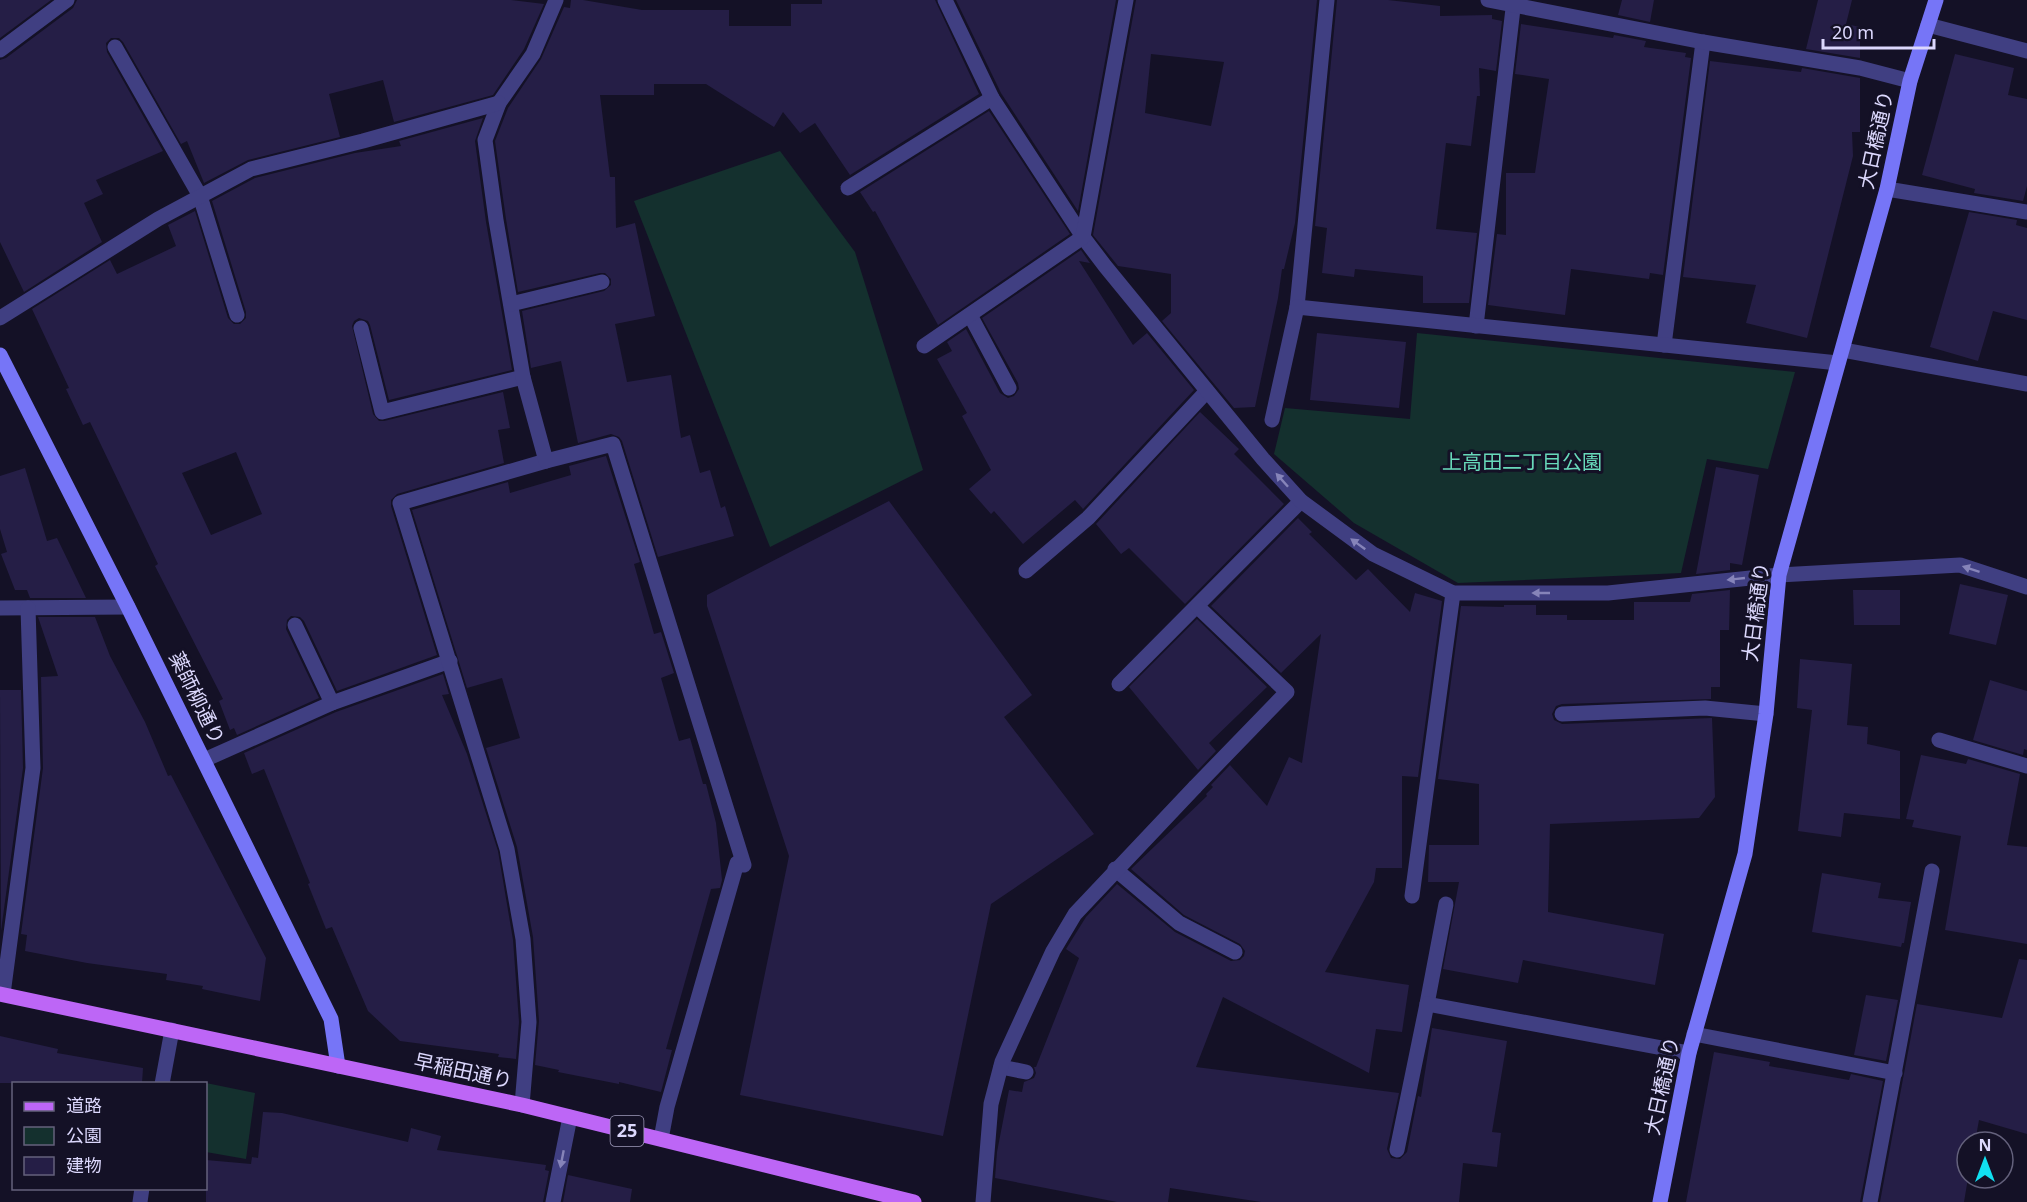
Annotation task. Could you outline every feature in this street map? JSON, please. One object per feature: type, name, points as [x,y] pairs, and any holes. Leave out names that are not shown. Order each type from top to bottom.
[{"type":"main road","name":"早稲田通り","points":[[1,994],[522,1105],[895,1200],[914,1202]]},
{"type":"street","points":[[0,50],[67,0]]},
{"type":"street","points":[[546,461],[523,377],[496,220],[485,140],[499,104],[533,54],[555,0]]},
{"type":"street","points":[[945,0],[992,98],[1083,237],[1263,459],[1301,501],[1373,554],[1453,593],[1608,593],[1779,575],[1960,565],[2027,587]]},
{"type":"street","points":[[924,346],[1083,237],[1126,0]]},
{"type":"street","points":[[1272,420],[1297,307],[1327,0]]},
{"type":"street","points":[[1488,0],[1513,2],[1703,42],[1860,68],[1910,81]]},
{"type":"street","name":"大日橋通り","points":[[1660,1202],[1689,1053],[1745,854],[1766,714],[1779,575],[1887,189],[1910,81],[1936,0]]},
{"type":"street","points":[[1476,326],[1513,2]]},
{"type":"street","points":[[1928,25],[2027,51]]},
{"type":"street","points":[[1664,345],[1703,42]]},
{"type":"street","points":[[115,46],[200,196],[237,315]]},
{"type":"street","points":[[848,188],[992,98]]},
{"type":"street","points":[[0,318],[158,219],[251,169],[499,104]]},
{"type":"street","points":[[1887,189],[2027,212]]},
{"type":"street","points":[[511,304],[602,282]]},
{"type":"street","points":[[1297,307],[1664,345],[1840,356],[2027,384]]},
{"type":"street","points":[[970,315],[1009,388]]},
{"type":"street","points":[[361,328],[382,412],[523,377]]},
{"type":"street","name":"薬師柳通り","points":[[0,355],[128,607],[331,1019],[338,1066]]},
{"type":"street","points":[[1026,571],[1088,518],[1207,391]]},
{"type":"street","points":[[522,1105],[529,1022],[523,939],[507,849],[400,503],[613,444],[744,865],[737,863],[661,1139]]},
{"type":"street","points":[[1119,684],[1301,501]]},
{"type":"street","points":[[1412,896],[1453,593]]},
{"type":"street","points":[[0,608],[128,607]]},
{"type":"street","points":[[982,1202],[991,1104],[1001,1067],[1053,951],[1076,914],[1115,869],[1287,692],[1198,607]]},
{"type":"street","points":[[1,994],[33,768],[28,608]]},
{"type":"street","points":[[295,625],[332,704]]},
{"type":"street","points":[[204,760],[332,704],[450,661]]},
{"type":"street","points":[[1562,714],[1705,708],[1766,714]]},
{"type":"street","points":[[1939,740],[2027,766]]},
{"type":"street","points":[[1115,869],[1179,923],[1235,952]]},
{"type":"street","points":[[1870,1202],[1932,871]]},
{"type":"street","points":[[1397,1150],[1446,904]]},
{"type":"street","points":[[1427,1004],[1689,1053]]},
{"type":"street","points":[[162,1082],[172,1030]]},
{"type":"street","points":[[1694,1034],[1895,1073]]},
{"type":"street","points":[[1001,1067],[1026,1072]]},
{"type":"street","points":[[553,1202],[570,1117]]},
{"type":"green space","points":[[780,151],[855,252],[923,470],[770,547],[634,201]]},
{"type":"green space","name":"上高田二丁目公園","points":[[1417,333],[1795,372],[1768,469],[1707,459],[1681,573],[1458,583],[1354,523],[1274,454],[1285,408],[1410,419]]},
{"type":"green space","points":[[207,1083],[255,1093],[246,1159],[207,1152]]},
{"type":"building","points":[[0,0],[51,0],[0,38]]},
{"type":"building","points":[[77,0],[511,0],[544,4],[524,49],[493,95],[394,122],[383,80],[329,94],[340,137],[248,160],[204,183],[187,141],[181,144],[123,42],[119,38],[111,38],[106,43],[107,52],[163,151],[96,180],[103,194],[84,203],[102,242],[24,292],[0,242],[0,60],[6,58],[73,8]]},
{"type":"building","points":[[571,0],[642,10],[729,10],[729,26],[791,26],[791,4],[822,4],[822,0],[935,0],[979,94],[850,175],[815,123],[800,133],[783,112],[774,127],[706,84],[654,84],[654,95],[600,95],[610,177],[615,177],[616,228],[635,223],[655,316],[615,324],[627,382],[671,375],[681,438],[690,435],[700,473],[710,470],[721,508],[725,506],[734,536],[658,557],[622,441],[611,434],[578,443],[561,361],[531,368],[522,311],[604,291],[611,285],[611,279],[605,273],[600,273],[518,292],[506,219],[495,141],[508,108],[541,59],[564,7],[570,8]]},
{"type":"building","points":[[956,0],[1116,0],[1078,211],[1001,93]]},
{"type":"building","points":[[1136,0],[1317,0],[1295,223],[1284,269],[1282,269],[1255,407],[1234,408],[1162,321],[1171,313],[1171,274],[1118,266],[1093,235]],"holes":[[[1151,54],[1224,62],[1211,126],[1145,113]]]},
{"type":"building","points":[[1337,0],[1388,0],[1440,6],[1440,16],[1492,15],[1492,19],[1502,21],[1496,71],[1479,68],[1480,96],[1477,96],[1471,146],[1446,143],[1436,229],[1477,233],[1469,303],[1423,303],[1423,276],[1355,269],[1354,277],[1322,273],[1327,228],[1315,226]]},
{"type":"building","points":[[1622,0],[1654,0],[1650,22],[1618,15]]},
{"type":"building","points":[[1818,0],[1852,0],[1846,24],[1860,27],[1860,58],[1806,49]]},
{"type":"building","points":[[1521,24],[1646,41],[1644,47],[1686,53],[1685,57],[1691,58],[1663,275],[1650,273],[1649,279],[1571,269],[1565,315],[1488,305],[1497,234],[1506,235],[1506,173],[1535,173],[1549,79],[1515,74]]},
{"type":"building","points":[[1955,54],[2014,68],[2008,95],[2027,99],[2027,186],[2023,201],[1974,193],[1975,189],[1922,175]]},
{"type":"building","points":[[1710,61],[1801,72],[1802,68],[1860,78],[1860,132],[1852,132],[1853,156],[1807,338],[1746,323],[1756,285],[1683,277]]},
{"type":"building","points":[[989,111],[1070,234],[938,325],[875,211],[873,212],[860,192]]},
{"type":"building","points":[[483,118],[475,141],[486,222],[512,370],[389,400],[370,325],[368,321],[359,318],[352,326],[373,414],[379,421],[384,421],[503,392],[510,428],[498,430],[504,463],[397,494],[391,500],[437,655],[337,691],[304,621],[300,617],[291,616],[287,620],[286,629],[319,698],[237,735],[234,728],[230,730],[219,701],[223,699],[155,566],[158,564],[90,422],[83,425],[66,389],[69,388],[32,309],[110,260],[117,274],[176,246],[168,225],[195,211],[228,318],[234,324],[240,324],[246,318],[246,312],[212,201],[255,178],[355,153],[401,146],[399,141]],"holes":[[[236,452],[262,514],[211,535],[182,473]]]},
{"type":"building","points":[[1969,212],[2017,220],[2016,225],[2027,228],[2027,320],[1993,311],[1978,361],[1930,347]]},
{"type":"building","points":[[1081,250],[1090,263],[1079,261],[1133,345],[1147,333],[1194,390],[1083,509],[1075,500],[1023,544],[994,511],[991,514],[969,489],[991,470],[962,416],[967,413],[937,359],[952,351],[947,342],[966,329],[1000,393],[1008,398],[1014,396],[1019,389],[1018,383],[982,318]]},
{"type":"building","points":[[1317,333],[1406,342],[1399,408],[1310,400]]},
{"type":"building","points":[[1200,412],[1239,449],[1234,454],[1284,504],[1185,604],[1129,548],[1121,554],[1096,524]]},
{"type":"building","points":[[606,456],[640,562],[634,564],[654,634],[661,632],[674,673],[661,678],[679,741],[690,738],[703,784],[706,784],[716,823],[722,880],[720,888],[711,889],[666,1049],[672,1050],[661,1092],[619,1082],[619,1084],[558,1072],[559,1070],[535,1065],[539,1021],[533,937],[517,847],[486,748],[520,738],[502,678],[467,688],[412,510],[508,482],[510,493],[571,475],[569,466]]},
{"type":"building","points":[[1716,467],[1759,475],[1742,565],[1730,563],[1730,570],[1696,574]]},
{"type":"building","points":[[25,468],[47,541],[57,538],[86,598],[30,598],[27,590],[15,590],[1,554],[7,552],[0,529],[0,476]]},
{"type":"building","points":[[889,501],[1032,695],[1004,717],[1094,834],[991,904],[943,1136],[740,1095],[789,856],[707,606],[707,595]]},
{"type":"building","points":[[1298,518],[1312,532],[1309,534],[1356,580],[1368,569],[1410,612],[1415,593],[1442,601],[1418,777],[1402,776],[1402,868],[1376,868],[1374,882],[1325,972],[1409,985],[1402,1032],[1376,1029],[1369,1073],[1223,997],[1196,1067],[1399,1093],[1387,1149],[1391,1158],[1400,1159],[1407,1152],[1418,1096],[1421,1097],[1432,1028],[1507,1041],[1492,1132],[1501,1133],[1497,1167],[1463,1163],[1459,1202],[1261,1202],[1170,1188],[1168,1202],[1117,1202],[995,1178],[997,1152],[1009,1090],[1022,1092],[1024,1082],[1034,1078],[1036,1073],[1034,1067],[1036,1067],[1079,958],[1066,949],[1086,917],[1117,884],[1175,932],[1231,961],[1240,960],[1244,956],[1245,951],[1240,944],[1184,915],[1131,869],[1207,796],[1206,794],[1213,787],[1211,785],[1230,765],[1267,806],[1289,757],[1302,763],[1321,634],[1281,673],[1211,606]]},
{"type":"building","points":[[1960,584],[2008,595],[1996,645],[1949,634]]},
{"type":"building","points":[[1730,590],[1729,630],[1720,630],[1720,687],[1711,687],[1711,699],[1562,704],[1556,706],[1552,714],[1554,720],[1562,724],[1712,718],[1715,797],[1699,818],[1550,824],[1548,912],[1664,934],[1655,985],[1523,960],[1518,983],[1443,969],[1459,882],[1428,882],[1429,845],[1479,845],[1479,784],[1438,779],[1461,606],[1536,605],[1536,615],[1567,615],[1567,620],[1634,620],[1634,602],[1690,602],[1692,594]]},
{"type":"building","points":[[1853,590],[1900,590],[1900,625],[1854,625]]},
{"type":"building","points":[[38,617],[95,617],[110,656],[145,722],[168,776],[171,775],[266,958],[260,1001],[202,989],[203,986],[166,980],[167,974],[87,963],[25,951],[27,935],[21,934],[43,768],[41,677],[58,676]]},
{"type":"building","points":[[1197,619],[1267,687],[1209,743],[1216,751],[1198,770],[1129,687]]},
{"type":"building","points":[[1800,659],[1852,664],[1847,725],[1868,727],[1867,744],[1900,751],[1900,819],[1844,813],[1841,837],[1798,831],[1812,710],[1797,708]]},
{"type":"building","points":[[443,674],[449,694],[442,695],[467,754],[498,851],[513,940],[519,1022],[516,1059],[498,1057],[499,1054],[400,1041],[368,1011],[332,927],[326,929],[264,769],[252,774],[244,753],[336,712]]},
{"type":"building","points":[[1990,680],[2027,691],[2027,750],[2024,749],[2023,755],[1973,740]]},
{"type":"building","points":[[0,690],[21,690],[23,768],[1,931]]},
{"type":"building","points":[[1921,755],[1966,764],[1968,759],[2020,774],[2007,845],[2027,847],[2027,944],[1945,930],[1961,836],[1912,827],[1914,820],[1906,819]]},
{"type":"building","points":[[1822,873],[1881,883],[1878,898],[1911,902],[1904,943],[1901,947],[1812,932]]},
{"type":"building","points":[[2019,959],[2027,960],[2027,1134],[1979,1120],[1977,1130],[1955,1130],[1955,1190],[1966,1190],[1964,1202],[1880,1202],[1917,1004],[2002,1018]]},
{"type":"building","points":[[1866,995],[1898,1000],[1886,1061],[1854,1055]]},
{"type":"building","points":[[0,1036],[58,1049],[57,1053],[143,1068],[142,1082],[0,1083]]},
{"type":"building","points":[[1714,1052],[1770,1062],[1769,1066],[1849,1080],[1851,1074],[1883,1081],[1860,1202],[1686,1202]]},
{"type":"building","points":[[263,1112],[282,1113],[408,1142],[411,1128],[441,1136],[437,1150],[546,1165],[545,1170],[549,1171],[543,1202],[206,1202],[207,1160],[251,1164],[252,1157],[258,1158]]},
{"type":"building","points":[[568,1175],[632,1189],[630,1202],[563,1202]]}]
